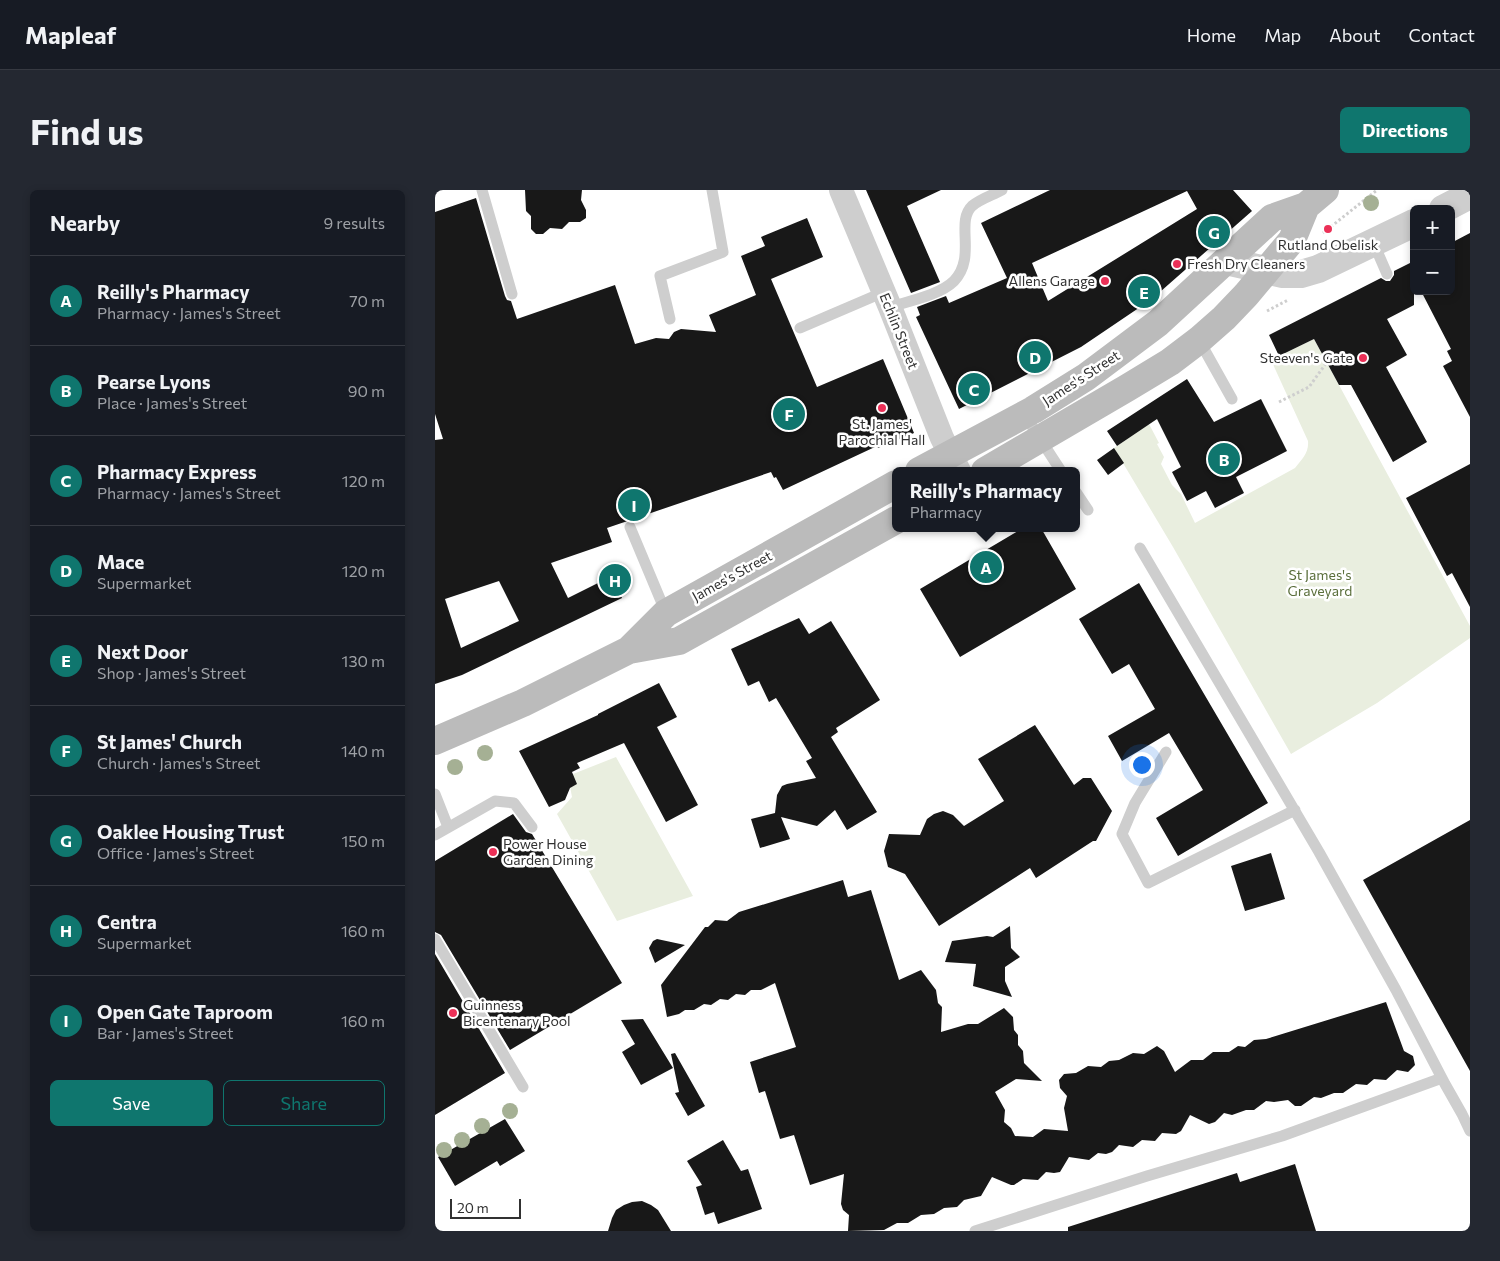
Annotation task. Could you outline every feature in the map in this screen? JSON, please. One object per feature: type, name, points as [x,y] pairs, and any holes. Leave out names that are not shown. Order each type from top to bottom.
[{"type":"main road","name":"James's Street","points":[[935,467],[955,462],[1025,414],[1086,377],[1158,323],[1272,218],[1316,198]]},
{"type":"main road","name":"James's Street","points":[[992,467],[1163,366],[1199,340],[1224,318],[1266,271],[1291,240],[1316,198]]},
{"type":"main road","name":"James's Street","points":[[629,650],[666,614],[892,486]]},
{"type":"main road","name":"James's Street","points":[[435,741],[523,703],[629,650],[679,641],[892,522]]},
{"type":"street","name":"Echlin Street","points":[[841,190],[955,462]]},
{"type":"street","points":[[1226,261],[1283,274],[1301,274],[1318,269],[1410,226]]},
{"type":"lane","points":[[482,190],[512,294]]},
{"type":"lane","points":[[669,319],[660,276],[723,252],[712,190]]},
{"type":"lane","points":[[800,328],[887,299],[941,290],[953,282],[962,270],[966,258],[965,224],[968,211],[973,204],[1003,190]]},
{"type":"lane","points":[[1374,244],[1387,274]]},
{"type":"lane","points":[[1199,340],[1232,399]]},
{"type":"lane","points":[[1025,414],[1058,467]]},
{"type":"lane","points":[[1080,498],[1088,510]]},
{"type":"lane","points":[[630,528],[666,614]]},
{"type":"lane","points":[[1140,548],[1295,810],[1396,990],[1463,1114],[1470,1132]]},
{"type":"lane","points":[[1166,752],[1135,803],[1122,834],[1148,883],[1295,810]]},
{"type":"lane","points":[[435,794],[448,827]]},
{"type":"lane","points":[[435,835],[495,801],[514,803],[532,828]]},
{"type":"lane","points":[[435,939],[523,1087]]},
{"type":"lane","points":[[975,1231],[1000,1227],[1147,1176],[1282,1136],[1442,1078]]},
{"type":"path","points":[[1318,269],[1308,253],[1317,238],[1377,190]]},
{"type":"path","points":[[1279,402],[1309,387],[1327,362]]},
{"type":"green space","name":"St James's Graveyard","points":[[1314,339],[1470,626],[1470,638],[1377,703],[1291,754],[1173,547],[1114,448],[1149,424],[1164,457],[1161,464],[1172,485],[1181,494],[1195,523],[1295,468],[1305,456],[1308,441],[1271,360]]},
{"type":"green space","points":[[616,757],[693,896],[617,921],[557,814],[572,797],[568,776]]},
{"type":"building","points":[[525,190],[582,190],[581,200],[586,210],[586,218],[580,222],[569,222],[562,229],[550,228],[543,234],[536,234],[531,229],[531,216],[526,211]]},
{"type":"building","points":[[866,190],[941,190],[907,206],[940,282],[911,293]]},
{"type":"building","points":[[1050,190],[1233,190],[1252,211],[1152,299],[1081,347],[959,409],[916,317],[920,315],[917,307],[946,296],[949,303],[1007,278],[981,223]],"holes":[[[1187,191],[1197,209],[1048,301],[1032,263]]]},
{"type":"building","points":[[476,198],[505,296],[507,300],[511,301],[517,319],[615,285],[635,344],[656,338],[669,339],[674,332],[681,329],[716,332],[709,315],[756,295],[741,256],[765,246],[761,237],[807,218],[823,257],[771,279],[817,387],[883,359],[914,433],[878,448],[877,446],[783,490],[771,472],[607,528],[612,542],[551,563],[568,598],[612,576],[622,598],[462,675],[435,684],[435,440],[443,439],[435,414],[435,212]],"holes":[[[499,581],[519,621],[461,648],[445,599]]]},
{"type":"building","points":[[1470,233],[1470,417],[1443,366],[1452,361],[1447,351],[1451,349],[1423,295],[1455,295],[1455,241]]},
{"type":"building","name":"Steeven's Gate","points":[[1410,263],[1410,295],[1414,295],[1414,305],[1387,319],[1407,355],[1386,367],[1427,442],[1393,462],[1351,385],[1339,385],[1314,339],[1279,356],[1269,335],[1381,278],[1390,281],[1394,271]]},
{"type":"building","points":[[1187,379],[1214,422],[1261,399],[1287,451],[1236,477],[1244,493],[1215,508],[1206,491],[1187,501],[1172,472],[1181,467],[1157,419],[1117,446],[1107,431]]},
{"type":"building","points":[[1114,448],[1124,463],[1108,475],[1097,460]]},
{"type":"building","points":[[1470,464],[1470,607],[1452,573],[1447,576],[1406,498]]},
{"type":"building","points":[[1016,532],[1043,532],[1076,589],[960,657],[920,589]]},
{"type":"building","points":[[1139,583],[1268,803],[1178,856],[1156,818],[1203,790],[1169,733],[1122,761],[1108,736],[1155,709],[1129,664],[1112,674],[1079,619]]},
{"type":"building","points":[[799,618],[809,634],[831,621],[880,700],[836,728],[838,732],[831,737],[877,812],[847,830],[835,810],[817,826],[781,817],[790,839],[760,848],[751,819],[775,813],[777,795],[782,786],[816,778],[806,761],[812,758],[776,698],[769,702],[759,681],[748,686],[731,649]]},
{"type":"building","points":[[659,683],[677,717],[657,727],[698,805],[666,822],[624,743],[577,763],[580,768],[572,772],[577,784],[570,788],[565,800],[549,807],[519,751],[598,715]]},
{"type":"building","points":[[1035,725],[1074,785],[1083,778],[1091,778],[1112,811],[1096,841],[1093,841],[1036,878],[1030,868],[939,926],[905,874],[888,867],[884,851],[889,834],[920,835],[927,819],[943,811],[953,815],[964,826],[1004,801],[978,759]]},
{"type":"building","points":[[513,814],[526,832],[532,834],[622,983],[510,1050],[441,935],[435,932],[435,861]]},
{"type":"building","points":[[1470,820],[1470,1071],[1363,880]]},
{"type":"building","points":[[1271,853],[1285,899],[1245,911],[1231,866]]},
{"type":"building","points":[[843,880],[848,897],[871,890],[899,980],[921,970],[936,990],[938,1003],[942,1007],[941,1032],[968,1024],[978,1024],[1004,1008],[1013,1017],[1014,1030],[1018,1035],[1018,1045],[1023,1051],[1024,1063],[1042,1081],[1016,1079],[995,1092],[1005,1110],[1004,1122],[1011,1128],[1015,1136],[1033,1137],[1044,1129],[1068,1131],[1064,1108],[1067,1096],[1060,1088],[1059,1080],[1064,1074],[1076,1073],[1088,1066],[1101,1067],[1109,1061],[1119,1060],[1133,1053],[1144,1054],[1157,1046],[1164,1051],[1175,1072],[1191,1060],[1203,1060],[1213,1052],[1229,1052],[1238,1046],[1245,1047],[1254,1040],[1266,1039],[1386,1002],[1404,1051],[1413,1056],[1415,1065],[1408,1072],[1397,1070],[1386,1080],[1374,1079],[1367,1085],[1356,1084],[1343,1093],[1334,1093],[1321,1098],[1314,1097],[1301,1106],[1295,1106],[1288,1100],[1266,1101],[1254,1110],[1246,1110],[1232,1115],[1224,1113],[1215,1122],[1209,1124],[1190,1115],[1181,1131],[1176,1134],[1162,1133],[1155,1141],[1142,1140],[1133,1147],[1119,1145],[1112,1152],[1106,1154],[1098,1153],[1089,1160],[1069,1157],[1060,1172],[1046,1172],[1038,1180],[1023,1179],[1011,1185],[992,1177],[981,1196],[964,1200],[957,1207],[944,1208],[934,1214],[921,1215],[908,1223],[897,1223],[884,1230],[848,1231],[849,1215],[843,1210],[841,1204],[844,1174],[810,1185],[794,1135],[780,1139],[765,1091],[759,1093],[750,1062],[796,1047],[775,983],[761,990],[751,990],[745,995],[736,994],[728,1000],[720,999],[711,1005],[704,1004],[694,1010],[685,1010],[679,1014],[667,1017],[661,985],[705,927],[708,927],[715,920],[727,921],[739,912]]},
{"type":"building","points":[[1010,926],[1011,948],[1020,957],[1005,967],[1005,981],[1012,997],[973,986],[976,964],[945,962],[952,941],[987,936],[993,937]]},
{"type":"building","points":[[657,939],[685,945],[655,963],[649,948],[653,941]]},
{"type":"building","name":"Guinness Bicentenary Pool","points":[[435,954],[505,1073],[435,1115]]},
{"type":"building","points":[[643,1019],[673,1068],[641,1085],[622,1052],[635,1044],[621,1020]]},
{"type":"building","points":[[675,1053],[705,1106],[688,1116],[675,1093],[679,1092],[671,1054]]},
{"type":"building","points":[[505,1119],[525,1151],[500,1166],[497,1161],[455,1186],[438,1157]]},
{"type":"building","points":[[723,1140],[741,1171],[748,1169],[762,1209],[718,1224],[714,1212],[705,1215],[696,1187],[702,1185],[687,1161]]},
{"type":"building","points":[[1295,1164],[1316,1231],[1068,1231],[1068,1227],[1237,1173],[1240,1182]]},
{"type":"building","points":[[642,1201],[658,1210],[671,1231],[608,1231],[616,1210],[632,1202]]},
{"type":"place","name":"Rutland Obelisk","points":[[1328,229]]},
{"type":"place","name":"Oaklee Housing Trust","points":[[1214,232]]},
{"type":"place","name":"Fresh Dry Cleaners","points":[[1177,264]]},
{"type":"place","name":"Allens Garage","points":[[1105,281]]},
{"type":"place","name":"Next Door","points":[[1144,292]]},
{"type":"place","name":"Mace","points":[[1035,357]]},
{"type":"place","name":"Steeven's Gate","points":[[1363,358]]},
{"type":"place","name":"Pharmacy Express","points":[[974,389]]},
{"type":"place","name":"St. James' Parochial Hall","points":[[882,408]]},
{"type":"place","name":"St James' Church","points":[[789,414]]},
{"type":"place","name":"Pearse Lyons","points":[[1224,459]]},
{"type":"place","name":"Open Gate Taproom","points":[[634,505]]},
{"type":"place","name":"Reilly's Pharmacy","points":[[986,567]]},
{"type":"place","name":"Centra","points":[[615,580]]},
{"type":"place","name":"Power House Garden Dining","points":[[493,852]]},
{"type":"place","name":"Guinness Bicentenary Pool","points":[[453,1013]]}]
